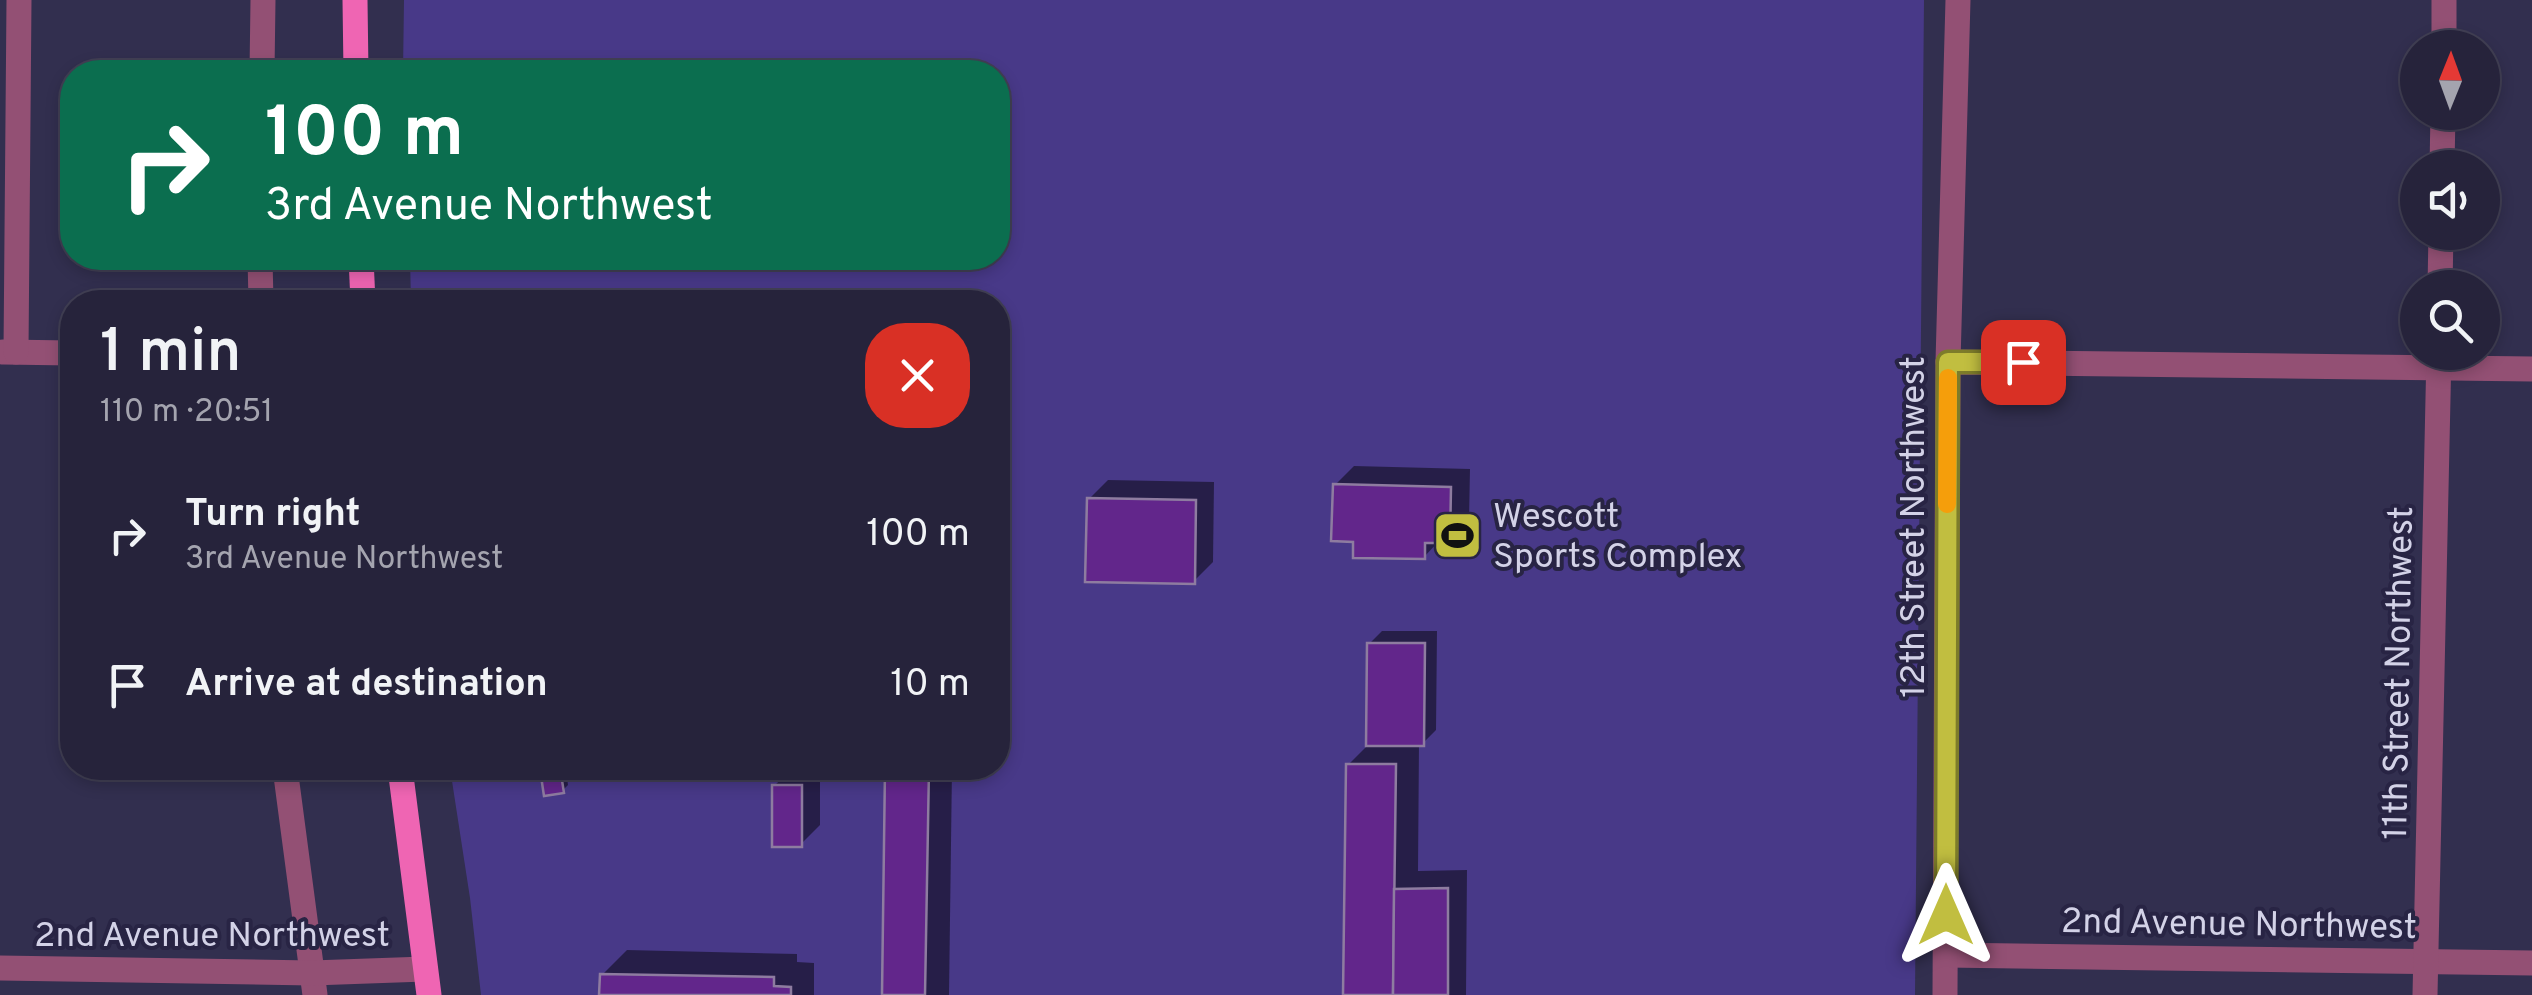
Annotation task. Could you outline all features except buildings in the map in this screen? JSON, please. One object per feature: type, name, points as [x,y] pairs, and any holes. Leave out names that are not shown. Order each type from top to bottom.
[{"type":"main road","points":[[355,0],[356,60]]},
{"type":"main road","points":[[402,780],[427,982]]},
{"type":"street","points":[[19,0],[8,352],[60,353]]},
{"type":"street","points":[[262,60],[263,0]]},
{"type":"street","name":"12th Street Northwest","points":[[1945,995],[1948,362],[1958,0]]},
{"type":"street","points":[[2444,0],[2444,30]]},
{"type":"street","points":[[1948,362],[2400,360]]},
{"type":"street","points":[[2500,366],[2532,369]]},
{"type":"street","name":"11th Street Northwest","points":[[2425,995],[2438,370]]},
{"type":"street","points":[[288,780],[314,984]]},
{"type":"street","name":"2nd Avenue Northwest","points":[[1946,955],[2532,963]]},
{"type":"street","name":"2nd Avenue Northwest","points":[[0,968],[314,984],[427,982]]},
{"type":"shaded area","name":"Wescott Sports Complex","points":[[404,0],[1924,0],[1915,995],[481,995],[452,780],[1010,780],[1010,290],[411,290],[410,270],[1010,270],[1010,60],[403,60]]},
{"type":"slow traffic","points":[[1947,504],[1948,378]]},
{"type":"place","name":"Wescott Sports Complex","points":[[1458,535]]},
{"type":"route","points":[[1946,915],[1948,362],[2023,362]]}]
